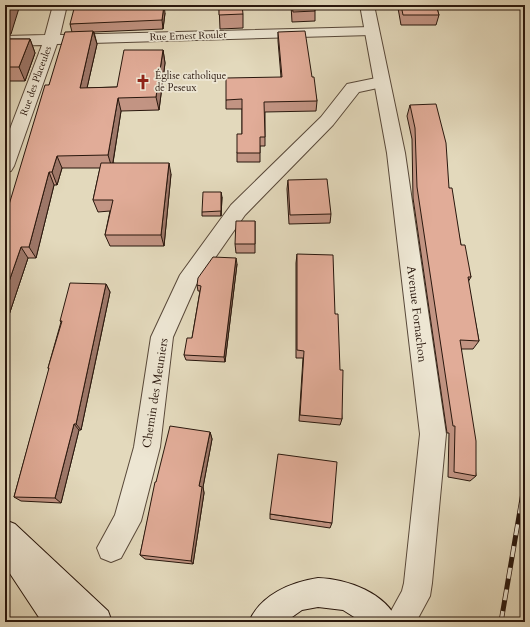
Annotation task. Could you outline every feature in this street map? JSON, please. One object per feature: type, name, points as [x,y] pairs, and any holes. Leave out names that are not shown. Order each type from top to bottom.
[{"type":"street","name":"Rue des Placeules","points":[[5,166],[51,40],[60,5]]},
{"type":"street","name":"Avenue Fornachon","points":[[367,5],[396,153],[433,434],[418,583],[415,596],[400,622]]},
{"type":"street","name":"Rue Ernest Roulet","points":[[5,41],[371,31]]},
{"type":"street","name":"Chemin des Meuniers","points":[[111,548],[126,521],[147,447],[162,337],[187,280],[238,210],[327,121],[353,88],[381,82]]},
{"type":"street","points":[[5,534],[97,622]]},
{"type":"street","points":[[5,542],[60,622]]},
{"type":"street","points":[[264,622],[284,603],[300,595],[330,591],[348,597],[363,605],[383,622]]},
{"type":"building","points":[[5,5],[10,5],[5,20]]},
{"type":"building","points":[[75,5],[164,5],[162,20],[70,24]]},
{"type":"building","points":[[219,5],[242,5],[243,14],[219,15]]},
{"type":"building","points":[[292,5],[314,5],[315,11],[293,12]]},
{"type":"building","points":[[401,5],[436,5],[439,15],[403,15]]},
{"type":"building","points":[[93,31],[80,88],[117,87],[124,50],[163,50],[156,97],[118,98],[108,155],[57,156],[52,172],[49,172],[29,247],[21,247],[5,293],[5,218],[45,85],[49,85],[65,32]]},
{"type":"building","points":[[305,31],[317,101],[264,102],[265,137],[260,137],[260,153],[237,153],[237,134],[242,134],[242,99],[226,100],[226,78],[282,77],[278,32]]},
{"type":"building","points":[[5,39],[30,39],[19,67],[5,67]]},
{"type":"building","points":[[436,104],[446,143],[449,188],[452,188],[461,245],[465,245],[471,277],[468,277],[479,341],[460,340],[476,441],[476,476],[454,472],[455,426],[453,426],[417,187],[415,128],[410,105]]},
{"type":"building","points":[[101,163],[169,163],[161,235],[105,235],[113,200],[93,200]]},
{"type":"building","points":[[327,179],[331,214],[290,215],[288,180]]},
{"type":"building","points":[[203,192],[221,192],[221,211],[202,212]]},
{"type":"building","points":[[236,221],[255,221],[255,244],[235,244]]},
{"type":"building","points":[[297,254],[333,255],[335,314],[338,314],[340,370],[343,370],[342,419],[300,415],[304,351],[297,350]]},
{"type":"building","points":[[213,257],[236,258],[224,357],[184,355],[187,338],[192,338],[201,286],[197,285],[198,278]]},
{"type":"building","points":[[70,283],[106,284],[76,424],[74,424],[55,498],[14,497],[62,321],[60,321]]},
{"type":"building","points":[[170,426],[210,432],[199,486],[202,487],[191,561],[140,555],[155,482]]},
{"type":"building","points":[[278,454],[337,462],[332,523],[270,514]]},
{"type":"railway","points":[[501,622],[525,481]]},
{"type":"place","name":"Église catholique de Peseux","points":[[143,82]]}]
